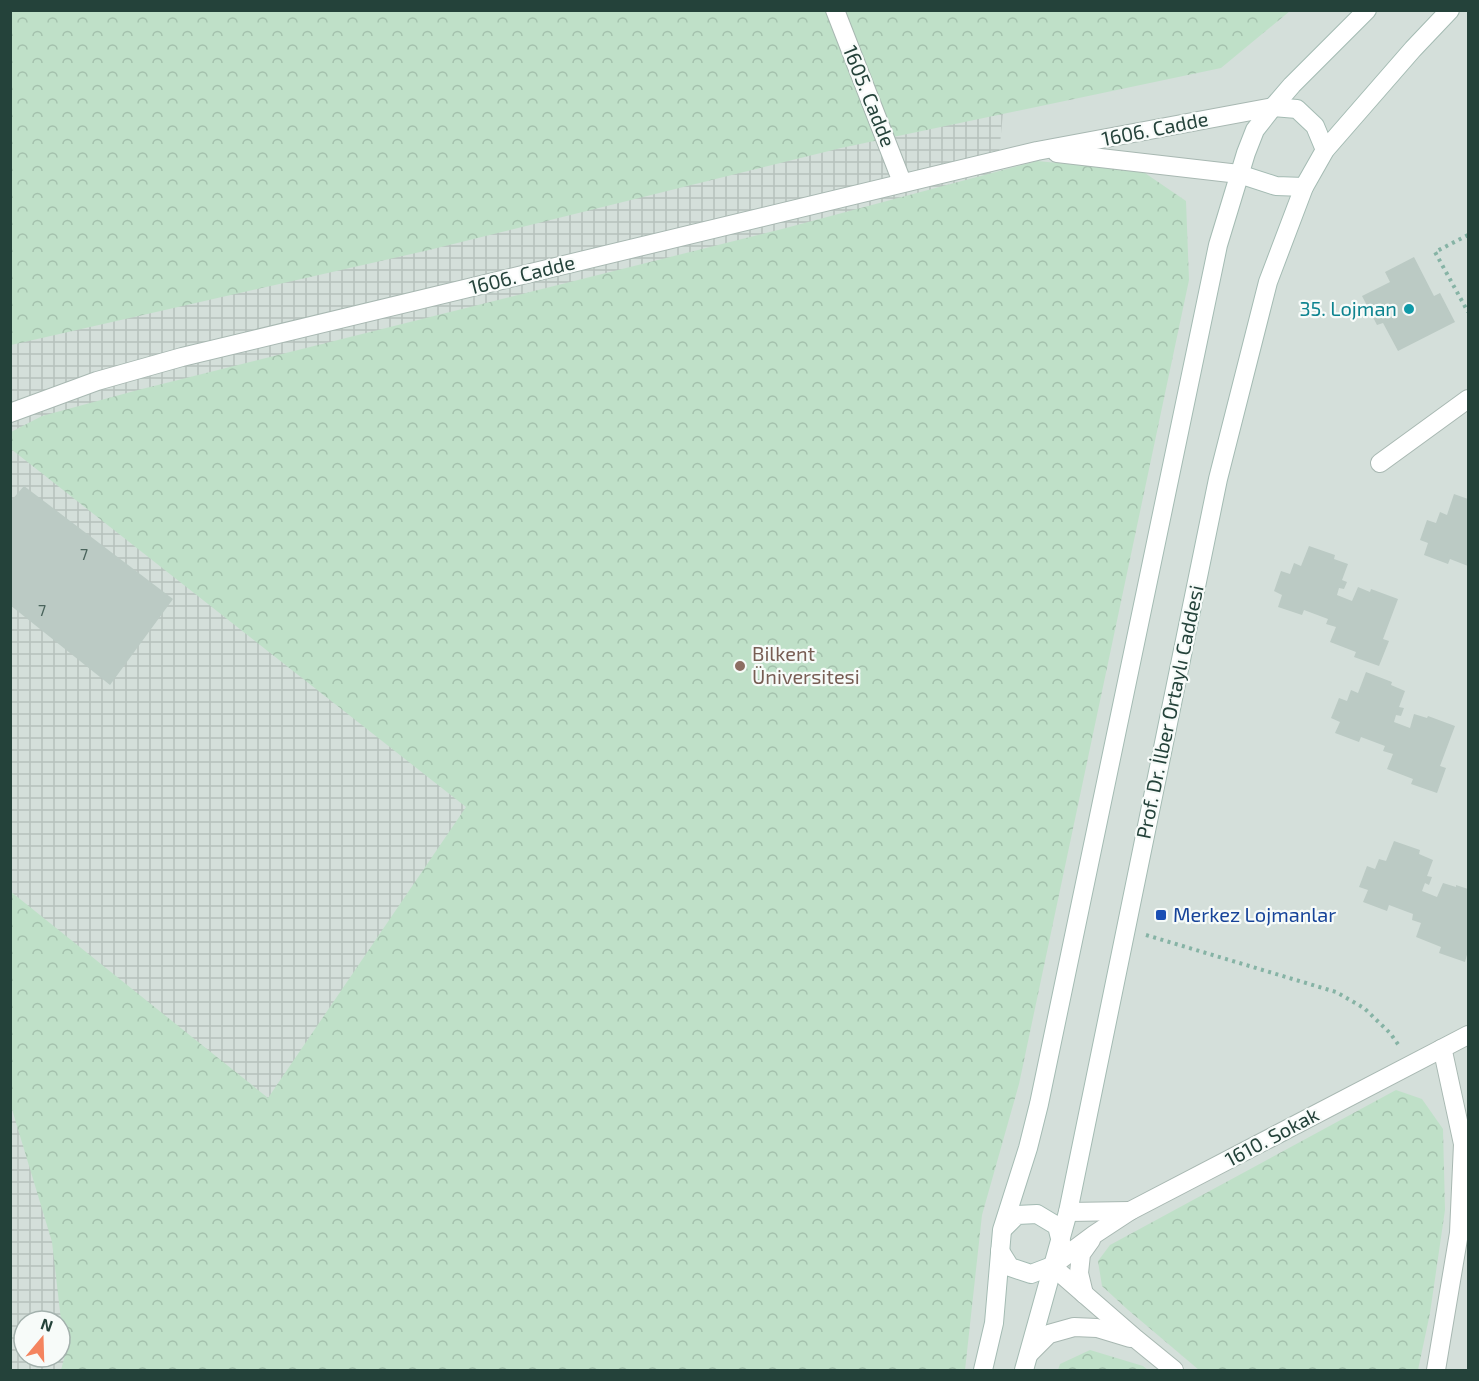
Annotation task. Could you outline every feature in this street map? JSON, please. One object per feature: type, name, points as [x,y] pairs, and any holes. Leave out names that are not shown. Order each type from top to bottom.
[{"type":"street","name":"1605. Cadde","points":[[835,10],[902,182]]},
{"type":"street","points":[[983,1371],[994,1323],[1002,1230],[1028,1148],[1039,1104],[1218,244],[1255,130],[1292,85],[1367,10]]},
{"type":"street","name":"Prof. Dr. İlber Ortaylı Caddesi","points":[[1026,1362],[1068,1212],[1218,479],[1268,282],[1304,187],[1325,150],[1450,10]]},
{"type":"street","name":"1606. Cadde","points":[[10,412],[97,381],[182,357],[902,182],[1037,151],[1273,106]]},
{"type":"street","points":[[1273,106],[1297,110],[1316,126],[1325,150]]},
{"type":"street","name":"1606. Cadde","points":[[1037,151],[1239,174]]},
{"type":"street","points":[[1239,174],[1276,186],[1304,187]]},
{"type":"street","points":[[1380,464],[1468,399]]},
{"type":"street","name":"1610. Sokak","points":[[1068,1212],[1131,1211],[1468,1035]]},
{"type":"street","points":[[1436,1371],[1459,1233],[1462,1144],[1444,1056],[1440,1049]]},
{"type":"street","points":[[1000,1251],[1010,1267],[1030,1274],[1052,1266],[1131,1211]]},
{"type":"street","points":[[1002,1230],[1017,1215],[1037,1214],[1057,1226],[1060,1242]]},
{"type":"street","points":[[1084,1294],[1079,1274],[1081,1254],[1095,1234]]},
{"type":"street","points":[[1052,1266],[1174,1371]]},
{"type":"street","points":[[1026,1362],[1049,1334],[1074,1327],[1097,1328],[1136,1339]]},
{"type":"path","points":[[1468,235],[1435,252],[1468,312]]},
{"type":"path","points":[[1125,929],[1336,992],[1364,1008],[1390,1033],[1412,1064]]},
{"type":"shaded area","name":"Bilkent Üniversitesi","points":[[10,11],[1468,11],[1468,1370],[11,1370]]},
{"type":"shaded area","points":[[10,11],[1009,51],[991,237],[110,1370],[11,1370]]},
{"type":"green space","points":[[10,11],[1290,11],[1221,68],[841,148],[429,250],[11,345]]},
{"type":"green space","points":[[1037,161],[1142,171],[1186,201],[1189,280],[1019,1084],[982,1215],[965,1370],[61,1370],[72,1369],[72,1309],[60,1309],[52,1242],[11,1106],[10,891],[268,1098],[466,807],[11,449],[11,432],[42,416],[138,390],[782,229]]},
{"type":"green space","points":[[1396,1090],[1422,1099],[1443,1129],[1445,1210],[1430,1313],[1418,1370],[1199,1370],[1102,1286],[1098,1261],[1110,1245]]},
{"type":"green space","points":[[1090,1350],[1143,1366],[1148,1370],[1058,1370],[1060,1364]]},
{"type":"building","name":"35. Lojman","points":[[1414,257],[1434,296],[1440,293],[1455,322],[1398,351],[1383,323],[1377,325],[1362,296],[1390,282],[1385,272]]},
{"type":"building","points":[[24,486],[173,599],[110,685],[10,605],[10,502]]},
{"type":"building","points":[[1454,494],[1468,499],[1468,566],[1450,559],[1448,564],[1424,555],[1428,543],[1420,540],[1427,520],[1436,523],[1440,512],[1447,515]]},
{"type":"building","points":[[1309,546],[1335,555],[1334,559],[1348,564],[1342,580],[1347,582],[1344,589],[1339,588],[1337,595],[1352,601],[1358,587],[1370,592],[1371,589],[1398,599],[1383,639],[1389,641],[1379,666],[1354,657],[1356,652],[1330,642],[1336,627],[1326,624],[1328,619],[1304,610],[1302,615],[1278,607],[1282,595],[1274,591],[1281,571],[1290,574],[1294,563],[1301,566]]},
{"type":"building","points":[[1366,672],[1392,682],[1391,685],[1405,691],[1399,707],[1404,708],[1401,716],[1396,715],[1394,722],[1410,728],[1414,714],[1427,718],[1428,716],[1455,726],[1440,766],[1446,768],[1437,793],[1411,784],[1413,779],[1387,769],[1393,754],[1383,751],[1385,746],[1361,737],[1359,742],[1335,733],[1340,722],[1331,718],[1339,698],[1347,701],[1351,690],[1358,693]]},
{"type":"building","points":[[1394,841],[1420,850],[1419,854],[1433,860],[1427,876],[1432,877],[1429,885],[1425,883],[1422,891],[1437,897],[1443,883],[1468,889],[1468,951],[1465,962],[1439,953],[1441,947],[1416,937],[1421,923],[1412,920],[1413,914],[1389,905],[1387,911],[1363,902],[1368,890],[1359,887],[1367,866],[1375,869],[1379,859],[1386,861]]},
{"type":"place","name":"35. Lojman","points":[[1409,309]]},
{"type":"place","name":"Bilkent Üniversitesi","points":[[740,666]]},
{"type":"place","name":"Merkez Lojmanlar","points":[[1161,915]]}]
